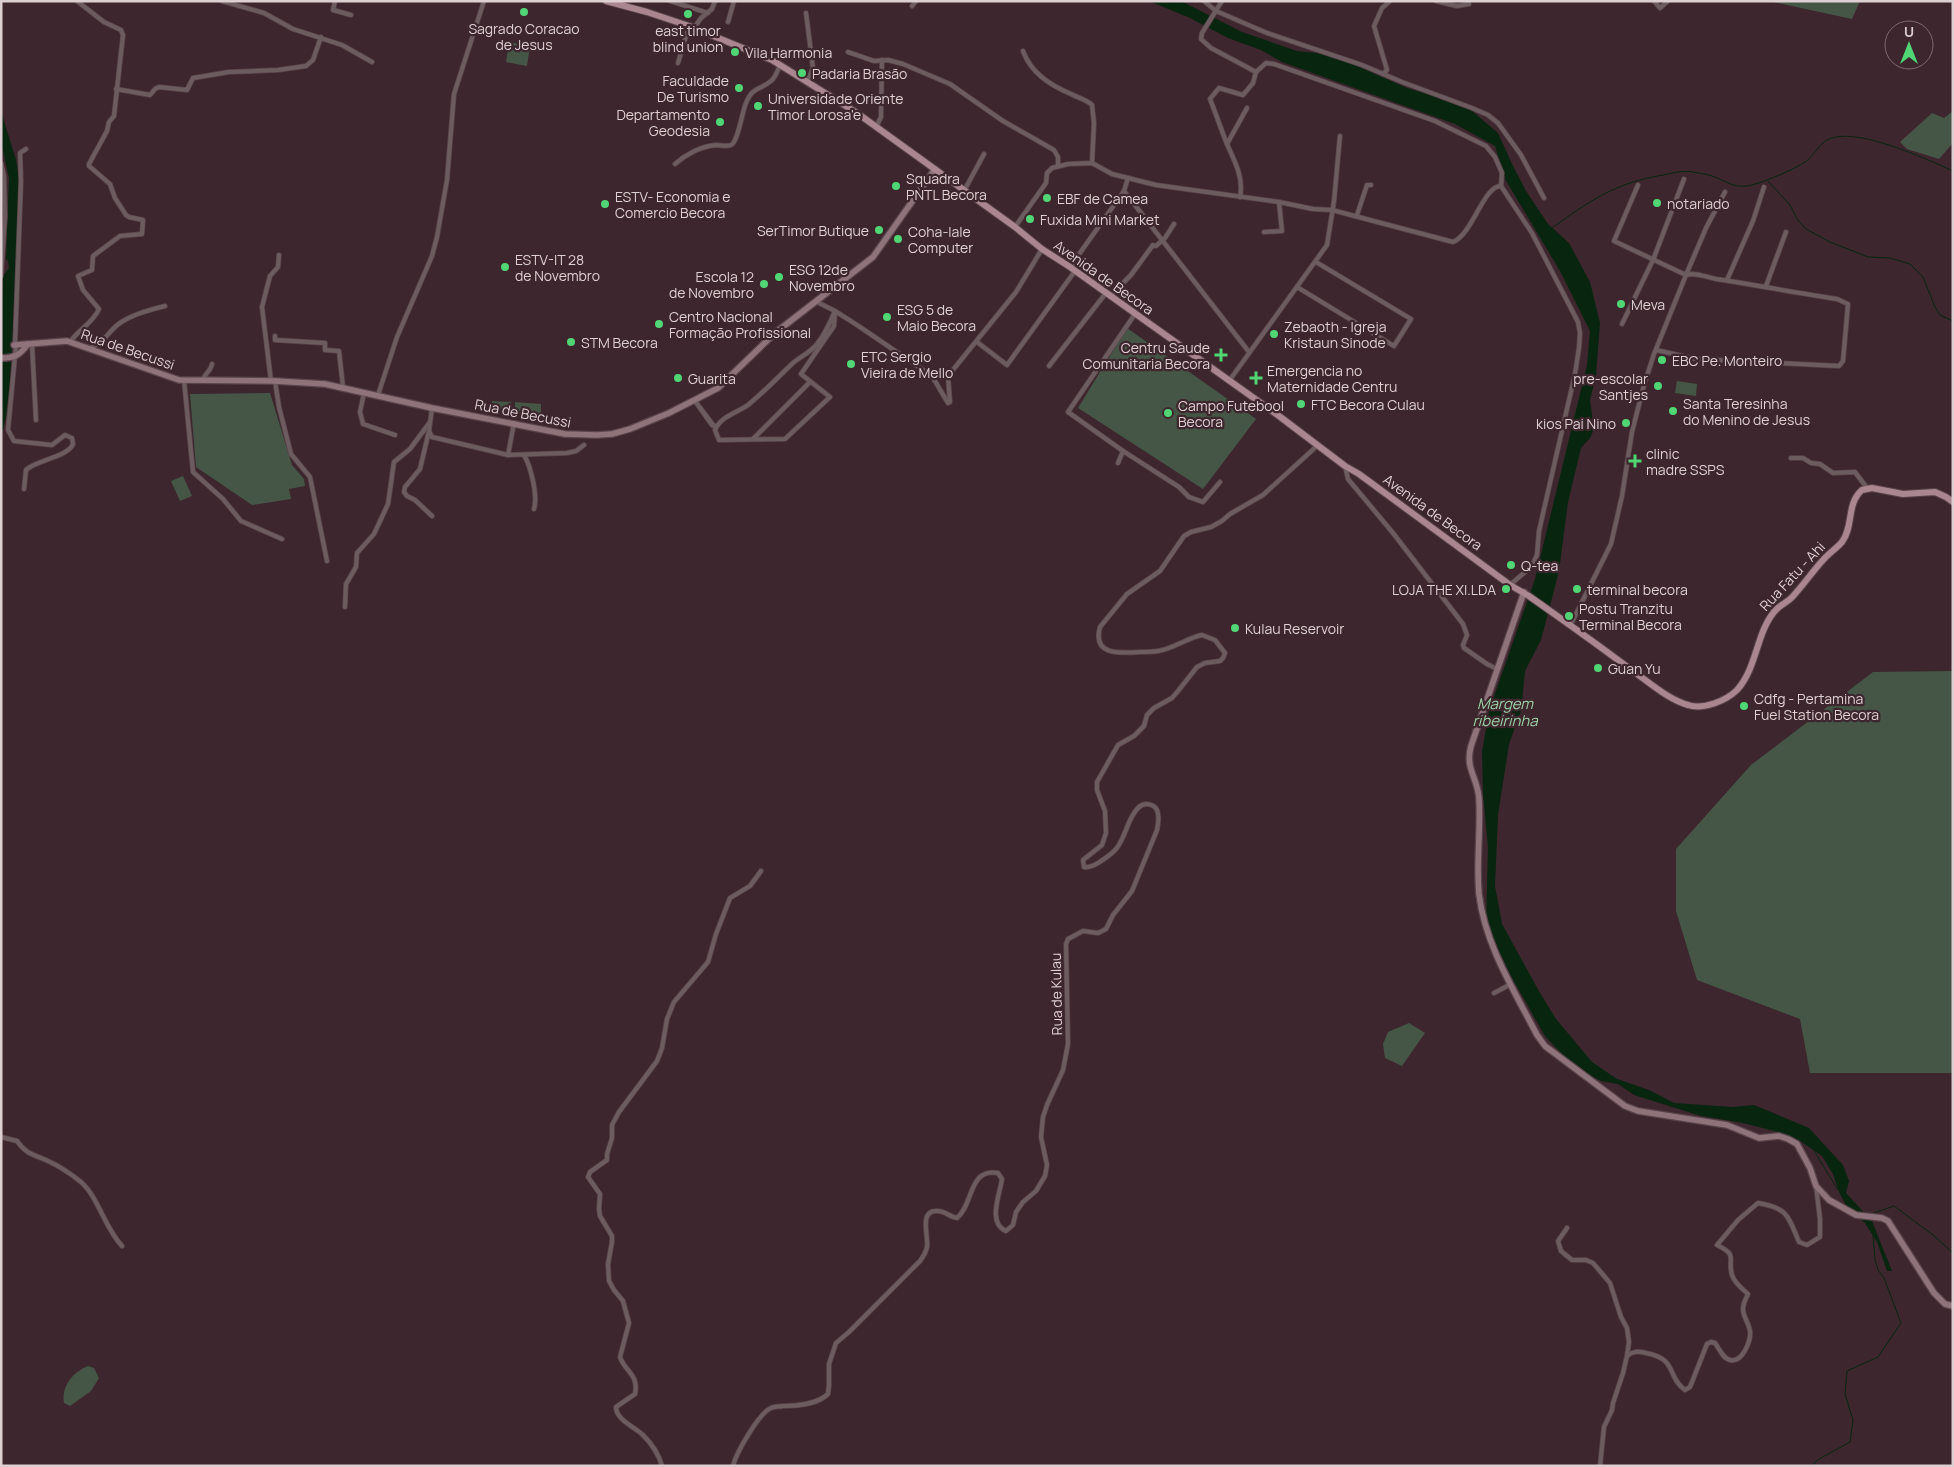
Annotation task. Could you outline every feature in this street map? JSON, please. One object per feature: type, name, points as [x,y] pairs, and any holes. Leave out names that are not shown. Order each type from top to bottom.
[{"type":"main road","name":"Avenida de Becora","points":[[606,1],[692,27],[772,60],[807,82],[876,127],[935,169],[1042,249],[1073,269],[1510,585],[1562,620]]},
{"type":"main road","name":"Rua Fatu - Ahi","points":[[1562,620],[1653,686],[1683,704],[1702,706],[1726,698],[1737,690],[1742,682],[1766,622],[1775,610],[1794,596],[1825,558],[1843,540],[1853,500],[1866,488]]},
{"type":"main road","points":[[1866,488],[1894,494],[1935,492],[1953,502]]},
{"type":"street","points":[[70,342],[78,331],[95,317],[99,309],[83,290],[78,276],[92,270],[93,256],[120,236],[142,234],[143,220],[127,216],[115,198],[110,184],[89,166],[107,131],[109,122],[114,116],[122,32],[104,22],[77,1]]},
{"type":"street","points":[[222,1],[264,13],[293,29],[342,45],[372,62]]},
{"type":"street","points":[[335,1],[333,10],[351,15]]},
{"type":"street","points":[[378,395],[397,337],[432,256],[437,238],[447,180],[454,94],[484,1]]},
{"type":"street","points":[[670,1],[708,13]]},
{"type":"street","points":[[678,63],[692,27],[712,9],[715,1]]},
{"type":"street","points":[[728,22],[734,1]]},
{"type":"street","points":[[912,6],[916,1]]},
{"type":"street","points":[[1204,1],[1214,13],[1298,44],[1362,64],[1488,115],[1498,123],[1521,155],[1544,198]]},
{"type":"street","points":[[1222,1],[1202,33],[1201,39],[1205,44],[1256,72]]},
{"type":"street","points":[[1383,74],[1387,70],[1374,26],[1382,8],[1390,1]]},
{"type":"street","points":[[1436,1],[1457,6],[1470,4],[1468,1]]},
{"type":"street","points":[[1654,1],[1660,8],[1668,1]]},
{"type":"street","points":[[806,13],[813,68],[807,82]]},
{"type":"street","points":[[116,89],[150,95],[155,89],[160,87],[187,90],[193,78],[210,74],[278,70],[306,66],[313,60],[321,37]]},
{"type":"street","points":[[1023,51],[1028,64],[1036,74],[1049,83],[1092,105],[1094,123],[1092,163]]},
{"type":"street","points":[[848,52],[874,60],[902,64],[950,84],[1003,121],[1054,150],[1058,157],[1058,165]]},
{"type":"street","points":[[876,127],[882,117],[882,60]]},
{"type":"street","points":[[1240,198],[1241,189],[1238,165],[1210,98],[1219,88],[1243,95],[1253,83],[1256,72],[1266,63],[1274,64],[1435,121],[1486,146],[1495,156],[1502,173],[1501,186],[1532,233],[1578,322],[1580,333],[1575,374],[1539,531],[1537,555],[1532,566],[1510,585]]},
{"type":"street","points":[[675,164],[683,156],[702,148],[733,144],[737,140],[738,128],[746,102],[754,90],[771,81],[780,65]]},
{"type":"street","points":[[1228,144],[1247,108]]},
{"type":"street","points":[[1229,381],[1316,262],[1326,245],[1336,171],[1340,156],[1340,136]]},
{"type":"street","points":[[24,490],[26,470],[30,466],[48,461],[68,450],[73,444],[70,436],[65,436],[52,444],[14,441],[8,430],[15,345],[21,181],[19,157],[20,153],[26,149]]},
{"type":"street","points":[[964,191],[984,154]]},
{"type":"street","points":[[1,163],[4,176],[5,216],[1,276]]},
{"type":"street","points":[[1015,227],[1046,183],[1047,173],[1058,165],[1092,163],[1112,174],[1128,178],[1240,198],[1278,202],[1313,210],[1332,210],[1453,242],[1460,238],[1490,191],[1497,186],[1501,186]]},
{"type":"street","name":"Rua de Becussi","points":[[15,345],[67,341],[179,380],[273,381],[325,384],[432,408],[578,435],[612,434],[630,429],[668,413],[718,388],[769,339],[873,257],[935,169]]},
{"type":"street","points":[[977,342],[1007,365],[1124,191],[1128,178]]},
{"type":"street","points":[[1622,324],[1654,260],[1684,178]]},
{"type":"street","points":[[1356,216],[1367,185],[1371,185]]},
{"type":"street","points":[[1638,185],[1614,241],[1686,275],[1697,274],[1710,278],[1766,286],[1838,300],[1848,304],[1844,361],[1841,366],[1696,359],[1656,350]]},
{"type":"street","points":[[1728,280],[1753,221],[1764,187]]},
{"type":"street","points":[[1124,191],[1249,352]]},
{"type":"street","points":[[1570,626],[1611,544],[1622,496],[1632,432],[1644,385],[1656,350],[1706,228],[1725,192]]},
{"type":"street","points":[[1264,232],[1282,231],[1278,202]]},
{"type":"street","points":[[1049,366],[1108,294],[1131,275],[1149,249],[1162,241],[1174,224]]},
{"type":"street","points":[[1766,286],[1786,232]]},
{"type":"street","points":[[816,301],[835,311],[932,376],[946,402],[950,402],[948,376],[1016,292],[1042,249]]},
{"type":"street","points":[[279,255],[278,267],[270,276],[262,307],[273,381],[292,454],[310,477],[327,561]]},
{"type":"street","points":[[1297,287],[1394,346],[1411,319],[1316,262]]},
{"type":"street","points":[[88,349],[99,345],[119,324],[130,318],[165,306]]},
{"type":"street","points":[[716,427],[712,425],[695,401],[716,427],[719,440],[785,439],[830,397],[801,374],[834,326],[835,311]]},
{"type":"street","points":[[716,427],[726,417],[750,403],[795,361],[810,352],[824,335],[835,311]]},
{"type":"street","points":[[1135,314],[1068,412],[1123,451],[1179,486],[1189,497],[1199,502],[1203,502],[1220,482]]},
{"type":"street","points":[[275,336],[275,340],[325,344],[325,350],[339,352],[343,387]]},
{"type":"street","points":[[1,358],[13,358],[30,344]]},
{"type":"street","points":[[30,344],[36,420]]},
{"type":"street","points":[[203,380],[212,368],[212,364]]},
{"type":"street","points":[[184,380],[193,472],[223,499],[240,521],[282,539]]},
{"type":"street","points":[[753,439],[810,382]]},
{"type":"street","points":[[364,393],[360,412],[363,424],[395,435]]},
{"type":"street","points":[[432,408],[420,469],[405,487],[404,492],[406,496],[415,500],[432,516]]},
{"type":"street","points":[[345,607],[346,584],[356,567],[357,553],[371,539],[388,504],[394,462],[410,449],[430,422]]},
{"type":"street","points":[[508,455],[514,423]]},
{"type":"street","points":[[429,431],[430,436],[434,438],[508,455],[571,452],[584,445]]},
{"type":"street","name":"Rua de Kulau","points":[[733,1466],[743,1442],[767,1410],[777,1406],[820,1400],[828,1394],[829,1364],[836,1343],[920,1261],[927,1247],[925,1223],[932,1211],[940,1211],[957,1218],[962,1212],[978,1179],[989,1172],[998,1173],[1002,1179],[998,1198],[997,1221],[1004,1231],[1008,1231],[1013,1225],[1016,1212],[1022,1202],[1041,1185],[1047,1165],[1041,1145],[1043,1117],[1067,1054],[1066,944],[1068,939],[1082,931],[1098,933],[1106,929],[1113,915],[1132,891],[1157,830],[1158,813],[1156,808],[1148,804],[1141,805],[1131,816],[1118,847],[1096,864],[1088,868],[1084,867],[1083,860],[1102,845],[1106,833],[1105,811],[1097,790],[1097,782],[1118,745],[1134,736],[1144,726],[1147,715],[1154,708],[1172,698],[1197,667],[1205,663],[1220,661],[1225,653],[1215,640],[1202,635],[1159,651],[1114,652],[1105,650],[1101,646],[1098,634],[1100,627],[1127,594],[1160,571],[1184,536],[1222,522],[1230,514],[1263,495],[1318,445]]},
{"type":"street","points":[[1118,463],[1123,451]]},
{"type":"street","points":[[524,455],[529,465],[535,495],[534,509]]},
{"type":"street","points":[[1791,458],[1803,458],[1811,463],[1820,464],[1833,473],[1855,472],[1866,488]]},
{"type":"street","points":[[1345,466],[1348,479],[1393,533],[1463,624],[1467,635],[1463,645],[1464,648],[1497,669]]},
{"type":"street","points":[[1526,594],[1497,669],[1471,746],[1469,761],[1478,787],[1479,799],[1479,894],[1488,933],[1510,984],[1545,1046],[1625,1106],[1652,1114],[1727,1125],[1759,1138],[1779,1136],[1788,1138],[1797,1144],[1815,1183],[1820,1219],[1820,1237],[1808,1245],[1799,1242],[1785,1212],[1774,1206],[1758,1203],[1738,1220],[1716,1244],[1728,1250],[1731,1257],[1732,1275],[1736,1283],[1748,1294],[1743,1306],[1750,1334],[1742,1355],[1735,1360],[1726,1358],[1715,1343],[1707,1344],[1690,1387],[1687,1390],[1682,1388],[1668,1363],[1661,1357],[1634,1351],[1627,1356]]},
{"type":"street","points":[[662,1466],[654,1450],[643,1435],[616,1411],[616,1407],[635,1394],[636,1389],[632,1373],[620,1357],[629,1323],[623,1302],[609,1281],[608,1264],[612,1236],[600,1216],[600,1194],[588,1176],[590,1172],[607,1160],[612,1125],[619,1112],[657,1060],[670,1010],[684,988],[699,975],[708,962],[729,900],[750,886],[762,871]]},
{"type":"street","points":[[1494,993],[1510,984]]},
{"type":"street","points":[[1,1137],[17,1141],[31,1155],[58,1166],[81,1182],[102,1211],[104,1220],[113,1237],[122,1246]]},
{"type":"street","points":[[1815,1183],[1829,1200],[1842,1209],[1856,1215],[1882,1218],[1888,1221],[1934,1293],[1945,1304],[1953,1306]]},
{"type":"street","points":[[1567,1228],[1558,1241],[1560,1251],[1572,1260],[1593,1262],[1610,1283],[1621,1317],[1627,1328],[1629,1342],[1623,1373],[1612,1410],[1604,1427],[1600,1466]]},
{"type":"shaded area","points":[[1769,1],[1860,1],[1852,19]]},
{"type":"shaded area","points":[[509,42],[530,46],[527,66],[506,62]]},
{"type":"shaded area","points":[[1953,111],[1953,143],[1939,159],[1907,149],[1900,142],[1932,113],[1944,118]]},
{"type":"shaded area","name":"Campo Futebool Becora","points":[[1127,328],[1256,419],[1203,489],[1078,408]]},
{"type":"shaded area","points":[[1677,381],[1697,384],[1696,396],[1675,393]]},
{"type":"shaded area","points":[[270,393],[292,465],[304,479],[305,486],[289,489],[291,499],[252,505],[196,467],[190,394]]},
{"type":"shaded area","points":[[492,401],[511,402],[511,412],[491,411]]},
{"type":"shaded area","points":[[515,402],[541,404],[541,415],[515,413]]},
{"type":"shaded area","points":[[183,476],[192,496],[180,501],[171,481]]},
{"type":"shaded area","points":[[1953,671],[1953,1073],[1810,1073],[1800,1019],[1697,980],[1676,911],[1676,849],[1751,765],[1873,672]]},
{"type":"shaded area","points":[[1409,1023],[1425,1033],[1402,1066],[1385,1058],[1383,1044],[1388,1032]]},
{"type":"shaded area","points":[[88,1366],[94,1368],[99,1378],[91,1391],[70,1406],[64,1403],[64,1391],[69,1380]]},
{"type":"water","name":"Margem ribeirinha","points":[[1149,1],[1181,1],[1242,32],[1297,51],[1317,53],[1346,61],[1407,88],[1447,100],[1472,111],[1498,133],[1526,191],[1548,224],[1569,243],[1590,282],[1600,323],[1596,375],[1590,400],[1594,429],[1590,438],[1581,448],[1568,502],[1559,571],[1541,640],[1525,671],[1521,711],[1509,744],[1498,815],[1495,886],[1502,924],[1556,1019],[1592,1062],[1617,1079],[1649,1090],[1674,1103],[1733,1107],[1754,1105],[1809,1128],[1843,1165],[1849,1181],[1846,1193],[1872,1221],[1892,1271],[1887,1271],[1877,1242],[1865,1223],[1848,1209],[1839,1192],[1833,1174],[1822,1156],[1799,1140],[1778,1132],[1743,1123],[1701,1116],[1634,1095],[1618,1084],[1601,1081],[1586,1073],[1565,1057],[1545,1036],[1512,978],[1486,924],[1488,847],[1483,794],[1482,752],[1489,711],[1535,579],[1587,365],[1590,331],[1560,271],[1505,179],[1495,146],[1455,124],[1282,62],[1261,50],[1228,38],[1190,18]]},
{"type":"water","points":[[1,111],[16,160],[20,186],[10,386],[1,438],[1,324],[3,276],[9,268],[6,259],[9,178],[1,142]]},
{"type":"waterway","points":[[1552,228],[1604,194],[1646,178],[1686,171],[1710,175],[1737,186],[1747,186],[1761,182],[1804,163],[1824,142],[1839,137],[1854,137],[1890,145],[1953,171]]},
{"type":"waterway","points":[[1768,181],[1790,205],[1797,219],[1806,229],[1830,242],[1868,257],[1890,258],[1910,264],[1923,277],[1940,315],[1953,321]]},
{"type":"waterway","points":[[1813,1149],[1838,1190]]},
{"type":"waterway","points":[[1871,1214],[1894,1206],[1933,1235],[1953,1253]]},
{"type":"waterway","points":[[1811,1466],[1819,1459],[1850,1442],[1853,1420],[1845,1394],[1847,1371],[1878,1357],[1901,1323],[1884,1278],[1878,1270],[1875,1260],[1873,1235]]},
{"type":"place","name":"Sagrado Coracao de Jesus","points":[[524,12]]},
{"type":"place","name":"east timor blind union","points":[[688,14]]},
{"type":"place","name":"Vila Harmonia","points":[[735,52]]},
{"type":"place","name":"Padaria Brasão","points":[[802,73]]},
{"type":"place","name":"Faculdade De Turismo","points":[[739,88]]},
{"type":"place","name":"Universidade Oriente Timor Lorosa'e","points":[[758,106]]},
{"type":"place","name":"Departamento Geodesia","points":[[720,122]]},
{"type":"place","name":"Squadra PNTL Becora","points":[[896,186]]},
{"type":"place","name":"EBF de Camea","points":[[1047,198]]},
{"type":"place","name":"notariado","points":[[1657,203]]},
{"type":"place","name":"ESTV- Economia e Comercio Becora","points":[[605,204]]},
{"type":"place","name":"Fuxida Mini Market","points":[[1030,219]]},
{"type":"place","name":"SerTimor Butique","points":[[879,230]]},
{"type":"place","name":"Coha-lale Computer","points":[[898,239]]},
{"type":"place","name":"ESTV-IT 28 de Novembro","points":[[505,267]]},
{"type":"place","name":"ESG 12de Novembro","points":[[779,277]]},
{"type":"place","name":"Escola 12 de Novembro","points":[[764,284]]},
{"type":"place","name":"Meva","points":[[1621,304]]},
{"type":"place","name":"ESG 5 de Maio Becora","points":[[887,317]]},
{"type":"place","name":"Centro Nacional Formação Profissional","points":[[659,324]]},
{"type":"place","name":"Zebaoth - Igreja Kristaun Sinode","points":[[1274,334]]},
{"type":"place","name":"STM Becora","points":[[571,342]]},
{"type":"place","name":"Centru Saude Comunitaria Becora","points":[[1221,355]]},
{"type":"place","name":"EBC Pe. Monteiro","points":[[1662,360]]},
{"type":"place","name":"ETC Sergio Vieira de Mello","points":[[851,364]]},
{"type":"place","name":"Guarita","points":[[678,378]]},
{"type":"place","name":"Emergencia no Maternidade Centru","points":[[1256,378]]},
{"type":"place","name":"pre-escolar Santjes","points":[[1658,386]]},
{"type":"place","name":"FTC Becora Culau","points":[[1301,404]]},
{"type":"place","name":"Santa Teresinha do Menino de Jesus","points":[[1673,411]]},
{"type":"place","name":"Campo Futebool Becora","points":[[1168,413]]},
{"type":"place","name":"kios Pai Nino","points":[[1626,423]]},
{"type":"place","name":"clinic madre SSPS","points":[[1635,461]]},
{"type":"place","name":"Q-tea","points":[[1511,565]]},
{"type":"place","name":"LOJA THE XI.LDA","points":[[1506,589]]},
{"type":"place","name":"terminal becora","points":[[1577,589]]},
{"type":"place","name":"Postu Tranzitu Terminal Becora","points":[[1569,616]]},
{"type":"place","name":"Kulau Reservoir","points":[[1235,628]]},
{"type":"place","name":"Guan Yu","points":[[1598,668]]},
{"type":"place","name":"Cdfg - Pertamina Fuel Station Becora","points":[[1744,706]]}]
